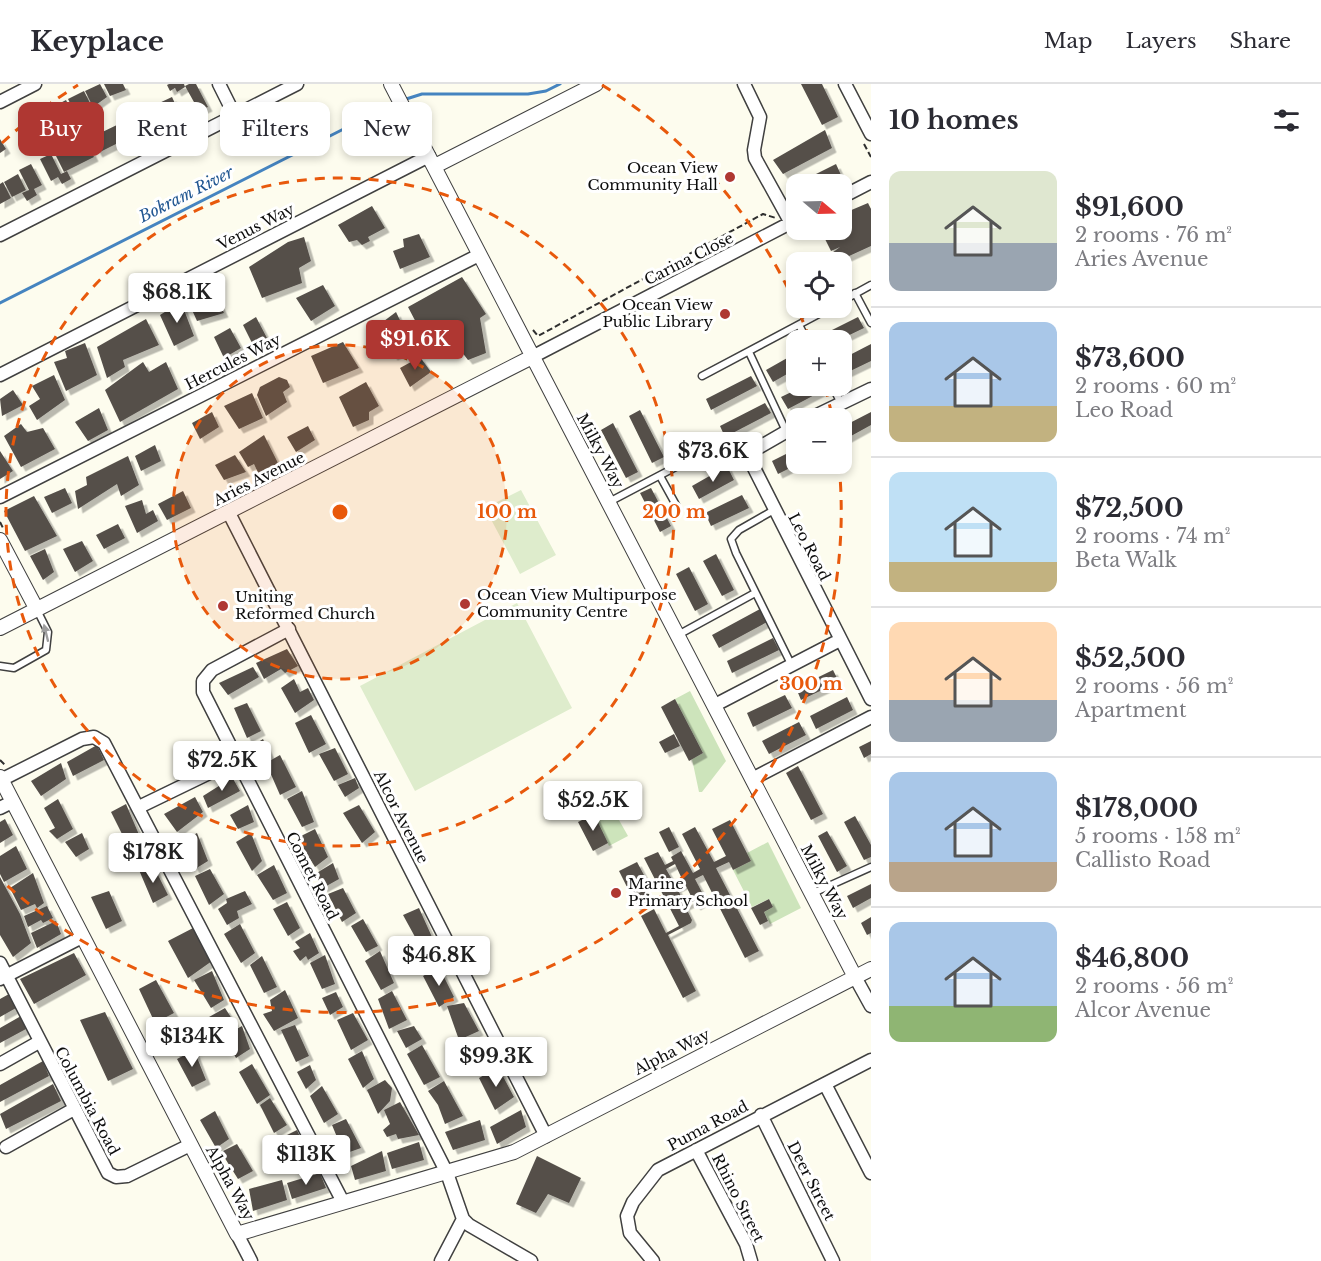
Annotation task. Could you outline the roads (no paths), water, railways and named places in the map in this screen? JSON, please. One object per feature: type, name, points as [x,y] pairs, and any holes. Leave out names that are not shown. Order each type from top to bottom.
[{"type":"street","points":[[0,102],[35,84]]},
{"type":"street","points":[[219,84],[228,102]]},
{"type":"street","points":[[262,102],[297,84]]},
{"type":"street","points":[[432,161],[596,84]]},
{"type":"street","points":[[744,84],[760,117],[754,150],[755,158],[786,211]]},
{"type":"street","points":[[845,84],[871,135]]},
{"type":"street","name":"Milky Way","points":[[393,89],[855,977]]},
{"type":"street","points":[[0,235],[220,124]]},
{"type":"street","name":"Venus Way","points":[[0,375],[432,161]]},
{"type":"street","points":[[852,192],[871,182]]},
{"type":"street","name":"Carina Close","points":[[532,357],[786,222]]},
{"type":"street","name":"Hercules Way","points":[[0,496],[479,255]]},
{"type":"street","name":"Aries Avenue","points":[[0,628],[532,357]]},
{"type":"street","points":[[831,408],[871,389]]},
{"type":"street","name":"Leo Road","points":[[786,432],[756,449],[751,462],[871,699]]},
{"type":"street","name":"Alcor Avenue","points":[[229,513],[546,1136]]},
{"type":"street","points":[[0,540],[36,608]]},
{"type":"street","name":"Comet Road","points":[[289,629],[222,663],[203,681],[203,692],[447,1173],[463,1219]]},
{"type":"street","points":[[715,705],[840,640]]},
{"type":"street","points":[[752,778],[871,717]]},
{"type":"street","points":[[3,775],[82,739],[94,737],[108,748],[343,1202]]},
{"type":"street","points":[[140,807],[236,760]]},
{"type":"street","name":"Alpha Way","points":[[3,775],[6,805],[81,937],[237,1234],[502,1156],[546,1136],[855,977]]},
{"type":"street","points":[[3,977],[81,937]]},
{"type":"street","name":"Columbia Road","points":[[0,963],[3,977],[108,1173],[116,1177],[127,1176],[190,1145]]},
{"type":"street","points":[[871,969],[855,977],[871,1006]]},
{"type":"street","points":[[0,1064],[39,1042]]},
{"type":"street","name":"Puma Road","points":[[653,1261],[630,1233],[627,1225],[629,1209],[658,1170],[871,1060]]},
{"type":"street","points":[[825,1084],[871,1173]]},
{"type":"street","points":[[6,1147],[74,1109]]},
{"type":"street","name":"Deer Street","points":[[761,1115],[833,1261]]},
{"type":"street","name":"Rhino Street","points":[[696,1150],[746,1244],[751,1261]]},
{"type":"street","points":[[441,1261],[463,1219],[478,1232],[531,1261]]},
{"type":"street","points":[[237,1234],[251,1261]]},
{"type":"lane","points":[[852,295],[871,285]]},
{"type":"lane","points":[[855,293],[871,323]]},
{"type":"lane","points":[[702,376],[812,318]]},
{"type":"lane","points":[[799,325],[802,330]]},
{"type":"lane","points":[[749,352],[786,418]]},
{"type":"lane","points":[[837,396],[841,403]]},
{"type":"lane","points":[[609,503],[708,450]]},
{"type":"lane","points":[[660,476],[676,505]]},
{"type":"lane","points":[[774,510],[739,531],[731,539],[792,666]]},
{"type":"lane","points":[[678,635],[755,593]]},
{"type":"lane","points":[[0,666],[14,668],[46,650],[48,632],[36,608]]},
{"type":"lane","points":[[811,894],[871,867]]},
{"type":"waterway","name":"Bokram River","points":[[403,100],[422,94],[528,94],[546,91],[560,84]]},
{"type":"waterway","name":"Bokram River","points":[[0,303],[342,130]]},
{"type":"place","name":"Ocean View Community Hall","points":[[730,177]]},
{"type":"place","name":"Ocean View Public Library","points":[[725,314]]},
{"type":"place","name":"Ocean View Multipurpose Community Centre","points":[[465,604]]},
{"type":"place","name":"Uniting Reformed Church","points":[[223,606]]},
{"type":"place","name":"Marine Primary School","points":[[616,893]]}]
